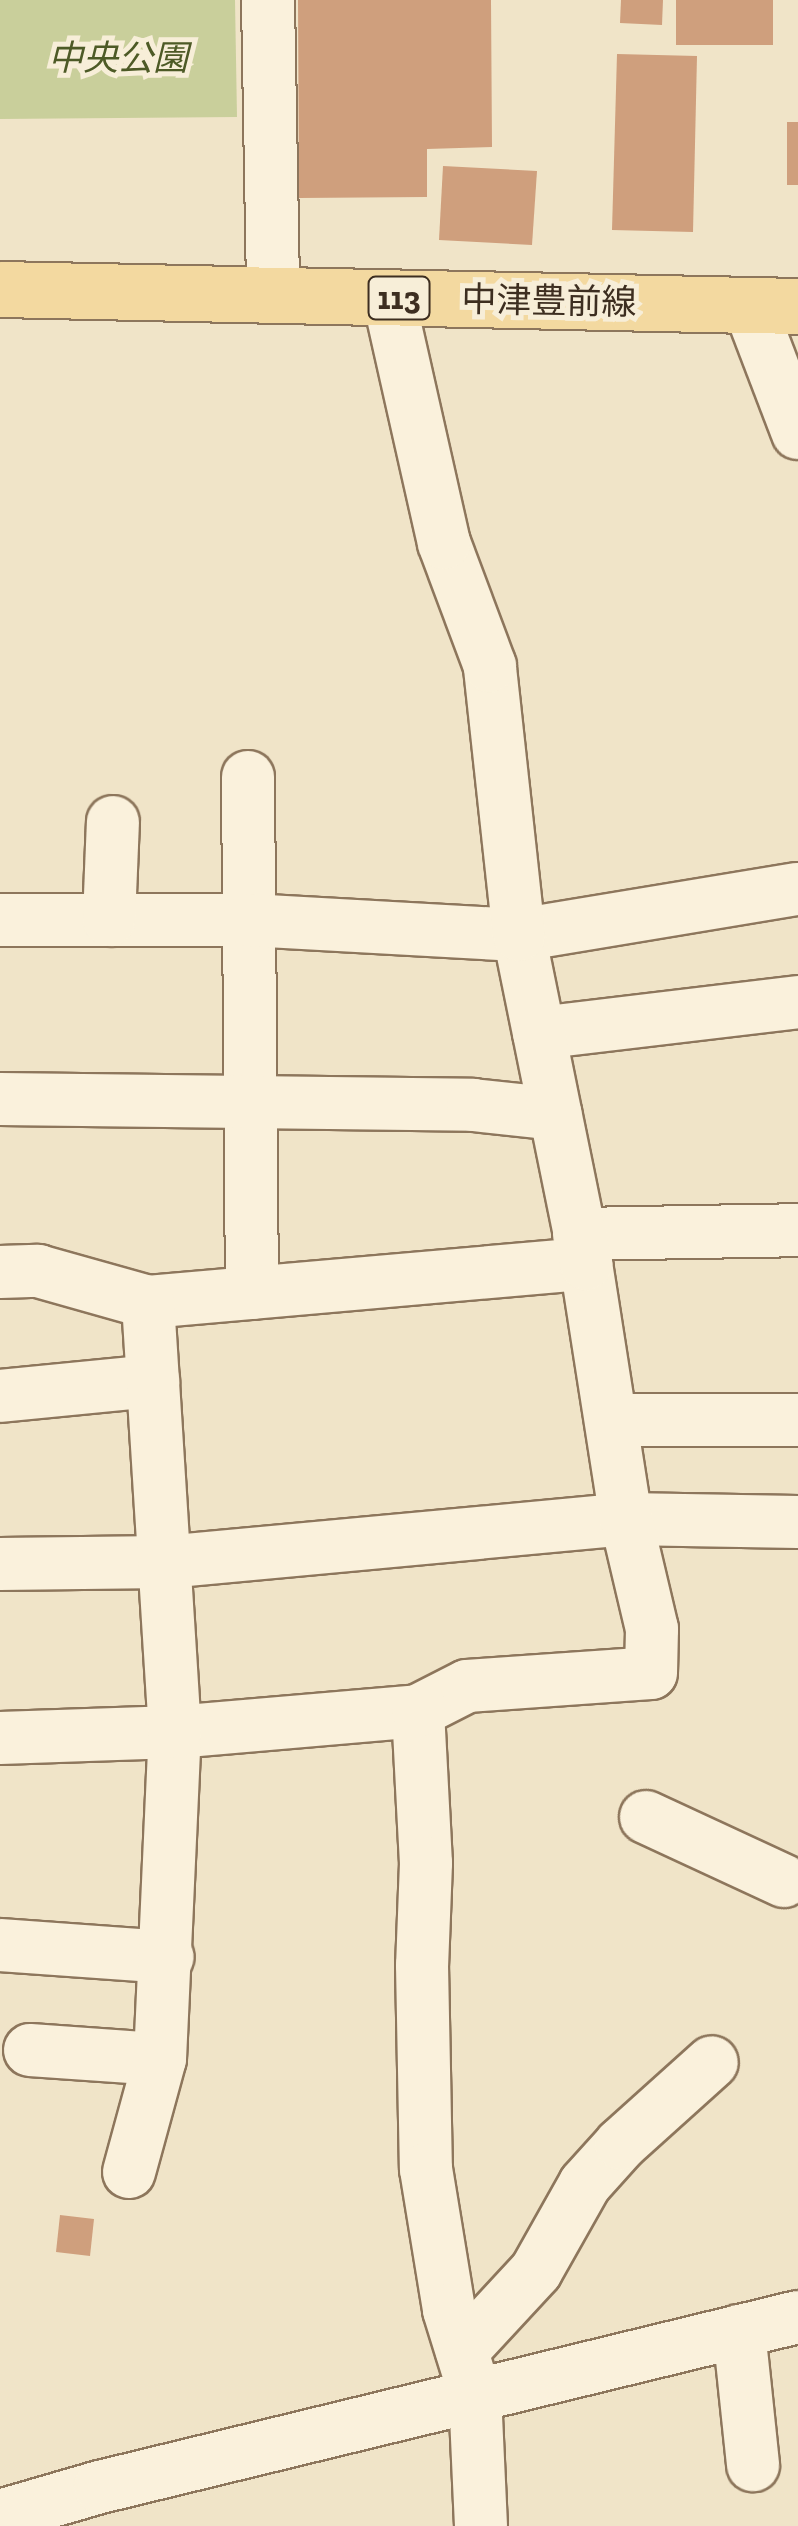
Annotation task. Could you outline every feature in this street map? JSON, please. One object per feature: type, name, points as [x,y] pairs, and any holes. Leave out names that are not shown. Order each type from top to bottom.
[{"type":"main road","name":"中津豊前線","points":[[0,290],[774,306]]},
{"type":"street","points":[[268,0],[273,296]]},
{"type":"street","points":[[0,1738],[175,1732],[418,1711],[467,1686],[652,1673],[652,1629],[626,1519],[583,1249],[519,935],[490,666],[444,543],[389,298]]},
{"type":"street","points":[[774,306],[798,433]]},
{"type":"street","points":[[248,777],[252,1293]]},
{"type":"street","points":[[109,920],[114,822]]},
{"type":"street","points":[[0,920],[249,920],[519,935],[798,889]]},
{"type":"street","points":[[539,1033],[798,1002]]},
{"type":"street","points":[[0,1099],[473,1104],[556,1114]]},
{"type":"street","points":[[0,1272],[38,1271],[148,1302],[252,1293],[583,1249],[798,1230]]},
{"type":"street","points":[[129,2172],[160,2059],[168,1957],[175,1732],[148,1302]]},
{"type":"street","points":[[0,1396],[153,1381]]},
{"type":"street","points":[[610,1420],[798,1420]]},
{"type":"street","points":[[0,1564],[164,1562],[626,1519],[798,1522]]},
{"type":"street","points":[[418,1711],[426,1863],[422,1965],[426,2169],[449,2310],[468,2372],[482,2526]]},
{"type":"street","points":[[646,1817],[785,1880]]},
{"type":"street","points":[[0,1944],[168,1957]]},
{"type":"street","points":[[30,2050],[160,2059]]},
{"type":"street","points":[[468,2372],[536,2271],[585,2184],[621,2144],[712,2062]]},
{"type":"street","points":[[0,2516],[102,2507],[468,2372],[739,2330],[798,2316]]},
{"type":"street","points":[[739,2330],[754,2465]]},
{"type":"green space","name":"中央公園","points":[[0,0],[235,0],[237,117],[0,119]]},
{"type":"building","points":[[298,0],[491,0],[492,147],[427,149],[427,197],[299,198]]},
{"type":"building","points":[[621,0],[663,0],[662,25],[620,23]]},
{"type":"building","points":[[676,0],[773,0],[773,45],[676,45]]},
{"type":"building","points":[[617,54],[697,56],[693,232],[612,230]]},
{"type":"building","points":[[787,122],[798,122],[798,185],[787,185]]},
{"type":"building","points":[[443,166],[537,171],[532,245],[439,240]]},
{"type":"building","points":[[60,2215],[94,2219],[90,2256],[56,2252]]}]
